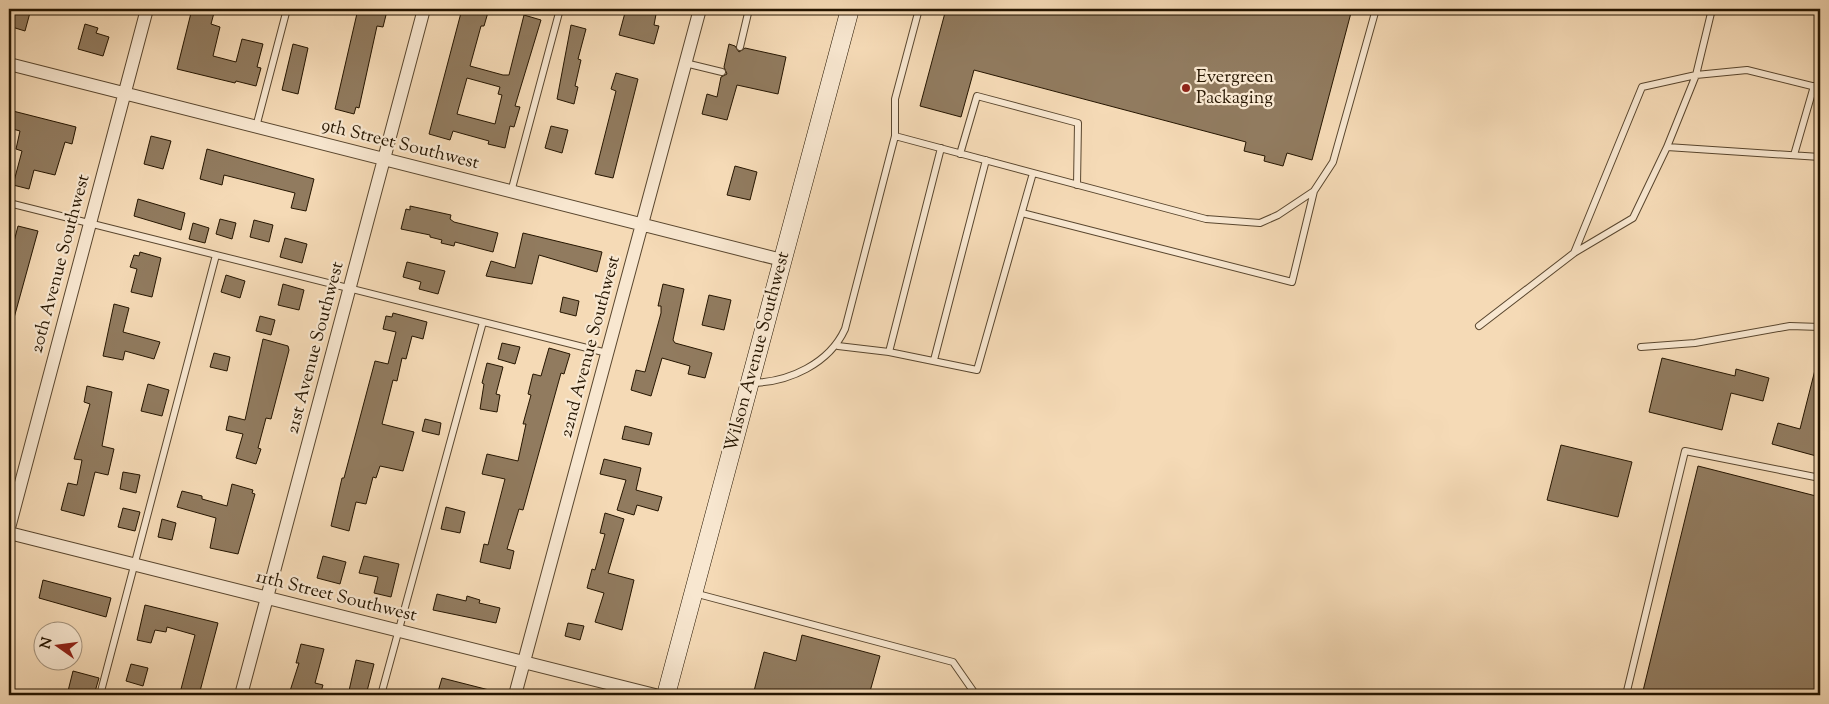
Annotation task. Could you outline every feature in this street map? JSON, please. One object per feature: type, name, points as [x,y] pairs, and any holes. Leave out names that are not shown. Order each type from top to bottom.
[{"type":"main road","name":"Wilson Avenue Southwest","points":[[666,695],[850,9]]},
{"type":"street","name":"20th Avenue Southwest","points":[[9,528],[147,9]]},
{"type":"street","name":"21st Avenue Southwest","points":[[241,695],[424,9]]},
{"type":"street","name":"22nd Avenue Southwest","points":[[515,695],[700,9]]},
{"type":"street","name":"9th Street Southwest","points":[[9,64],[782,260]]},
{"type":"street","name":"11th Street Southwest","points":[[9,533],[655,695]]},
{"type":"lane","points":[[256,127],[287,9]]},
{"type":"lane","points":[[511,192],[560,9]]},
{"type":"lane","points":[[740,47],[749,9]]},
{"type":"lane","points":[[750,384],[770,383],[814,366],[838,346],[845,330],[895,136],[895,99],[919,9]]},
{"type":"lane","points":[[1022,212],[1292,282],[1314,191],[1333,162],[1376,9]]},
{"type":"lane","points":[[1478,326],[1574,253],[1633,218],[1667,147],[1696,75],[1712,9]]},
{"type":"lane","points":[[685,63],[722,72]]},
{"type":"lane","points":[[1574,253],[1642,87],[1696,75],[1747,70],[1817,87],[1794,155]]},
{"type":"lane","points":[[960,154],[977,96],[1078,123],[1077,185]]},
{"type":"lane","points":[[895,136],[1206,219],[1260,223],[1278,215],[1314,191]]},
{"type":"lane","points":[[1667,147],[1820,157]]},
{"type":"lane","points":[[888,352],[941,148]]},
{"type":"lane","points":[[934,360],[986,160]]},
{"type":"lane","points":[[838,346],[888,352],[977,370],[1033,173]]},
{"type":"lane","points":[[9,203],[607,353]]},
{"type":"lane","points":[[100,695],[216,255]]},
{"type":"lane","points":[[381,695],[483,322]]},
{"type":"lane","points":[[1641,347],[1695,343],[1790,326],[1820,327]]},
{"type":"lane","points":[[1626,695],[1685,450],[1820,478]]},
{"type":"lane","points":[[693,593],[953,662],[976,695]]},
{"type":"building","points":[[16,9],[31,9],[25,31],[12,27]]},
{"type":"building","points":[[192,9],[215,9],[211,24],[220,27],[213,56],[236,62],[242,39],[263,44],[257,67],[261,68],[256,86],[177,69]]},
{"type":"building","points":[[358,9],[387,11],[383,27],[377,26],[359,108],[356,107],[354,114],[335,109]]},
{"type":"building","points":[[462,9],[489,9],[484,26],[481,26],[470,66],[503,75],[509,75],[524,15],[541,20],[515,106],[520,107],[514,127],[510,126],[505,148],[488,144],[489,141],[453,131],[450,140],[429,134]],"holes":[[[467,78],[500,87],[498,94],[502,95],[495,124],[457,114]]]},
{"type":"building","points":[[626,9],[657,9],[654,25],[659,26],[654,44],[619,35]]},
{"type":"building","name":"Evergreen Packaging","points":[[946,9],[1352,9],[1312,160],[1287,153],[1283,166],[1264,161],[1265,156],[1244,151],[1246,142],[974,70],[961,117],[920,106]]},
{"type":"building","points":[[85,24],[98,28],[96,33],[109,37],[103,56],[78,49]]},
{"type":"building","points":[[571,25],[586,29],[578,59],[581,60],[575,86],[578,87],[574,104],[557,99]]},
{"type":"building","points":[[293,44],[308,48],[298,94],[282,90]]},
{"type":"building","points":[[729,44],[735,46],[739,52],[745,48],[786,57],[778,94],[737,85],[727,120],[702,114],[707,94],[717,97],[721,77],[727,74],[724,67]]},
{"type":"building","points":[[616,73],[638,79],[613,178],[595,174],[616,91],[611,89]]},
{"type":"building","points":[[9,110],[76,127],[72,144],[65,142],[55,175],[34,170],[29,189],[13,185],[22,151],[16,149],[20,131],[9,128]]},
{"type":"building","points":[[551,126],[568,130],[562,153],[545,148]]},
{"type":"building","points":[[151,136],[171,141],[163,169],[144,164]]},
{"type":"building","points":[[207,149],[314,179],[306,211],[291,208],[295,193],[224,175],[222,185],[200,179]]},
{"type":"building","points":[[735,166],[757,172],[750,200],[727,195]]},
{"type":"building","points":[[138,199],[185,213],[181,230],[134,216]]},
{"type":"building","points":[[410,206],[451,215],[450,219],[454,222],[498,233],[493,252],[455,242],[454,246],[441,243],[442,240],[430,237],[430,235],[401,229],[406,209],[410,210]]},
{"type":"building","points":[[220,219],[236,223],[232,239],[216,234]]},
{"type":"building","points":[[254,220],[273,225],[269,242],[250,237]]},
{"type":"building","points":[[193,223],[209,228],[205,243],[189,239]]},
{"type":"building","points":[[18,226],[38,231],[14,318],[9,317],[9,261]]},
{"type":"building","points":[[523,233],[602,252],[597,272],[539,255],[532,284],[486,276],[491,261],[515,268]]},
{"type":"building","points":[[285,238],[307,244],[302,263],[280,257]]},
{"type":"building","points":[[140,252],[161,258],[152,297],[131,292],[137,269],[130,267],[134,255],[139,256]]},
{"type":"building","points":[[407,262],[445,271],[438,294],[419,289],[421,282],[403,277]]},
{"type":"building","points":[[226,275],[245,281],[240,298],[221,292]]},
{"type":"building","points":[[283,284],[304,290],[299,310],[278,305]]},
{"type":"building","points":[[663,284],[684,289],[673,340],[675,343],[712,353],[705,378],[688,374],[690,366],[662,358],[651,396],[631,390],[636,370],[645,372],[661,313],[661,306],[658,306]]},
{"type":"building","points":[[709,295],[731,300],[724,330],[702,325]]},
{"type":"building","points":[[563,297],[579,301],[576,316],[560,312]]},
{"type":"building","points":[[114,304],[129,308],[123,332],[160,342],[154,359],[125,351],[123,360],[103,356]]},
{"type":"building","points":[[393,313],[427,322],[423,339],[412,336],[406,359],[402,358],[397,381],[393,380],[382,424],[414,432],[403,471],[380,466],[376,478],[373,477],[366,504],[356,502],[349,531],[331,526],[342,478],[344,478],[375,361],[388,364],[396,332],[383,329],[386,316],[392,317]]},
{"type":"building","points":[[260,316],[275,320],[271,335],[256,331]]},
{"type":"building","points":[[263,339],[288,346],[289,350],[271,419],[266,418],[258,448],[261,449],[256,464],[236,458],[243,434],[226,430],[229,416],[245,420]]},
{"type":"building","points":[[502,343],[520,347],[515,364],[498,359]]},
{"type":"building","points":[[549,348],[570,354],[564,374],[561,373],[523,510],[519,509],[507,549],[514,551],[510,569],[480,562],[484,544],[488,545],[505,479],[482,474],[487,454],[518,461],[526,424],[523,424],[531,395],[528,394],[533,374],[541,376]]},
{"type":"building","points":[[214,353],[230,357],[227,371],[210,367]]},
{"type":"building","points":[[1662,358],[1735,376],[1736,369],[1769,378],[1763,401],[1731,393],[1722,430],[1649,412]]},
{"type":"building","points":[[487,363],[503,367],[496,394],[500,395],[497,412],[480,409],[484,384],[482,383]]},
{"type":"building","points":[[1816,366],[1820,367],[1820,457],[1772,444],[1778,423],[1800,429]]},
{"type":"building","points":[[148,384],[169,390],[162,416],[141,411]]},
{"type":"building","points":[[87,386],[112,392],[102,446],[114,449],[108,475],[95,472],[84,516],[61,510],[68,483],[77,485],[82,460],[74,459],[90,404],[84,402]]},
{"type":"building","points":[[425,419],[441,423],[439,435],[422,431]]},
{"type":"building","points":[[625,426],[652,433],[649,445],[622,439]]},
{"type":"building","points":[[1561,445],[1632,462],[1618,517],[1547,500]]},
{"type":"building","points":[[604,459],[641,468],[636,490],[662,497],[658,511],[637,505],[634,515],[617,510],[626,480],[600,474]]},
{"type":"building","points":[[1698,466],[1820,497],[1820,695],[1642,695]]},
{"type":"building","points":[[123,472],[140,475],[136,493],[120,489]]},
{"type":"building","points":[[232,484],[253,490],[252,493],[255,494],[238,554],[210,548],[216,518],[177,507],[182,491],[202,496],[202,499],[227,506]]},
{"type":"building","points":[[446,507],[465,512],[460,533],[441,529]]},
{"type":"building","points":[[123,508],[140,512],[135,531],[118,527]]},
{"type":"building","points":[[605,513],[624,519],[608,573],[634,580],[622,630],[595,622],[604,593],[587,588],[592,569],[595,570],[605,534],[600,533]]},
{"type":"building","points":[[162,519],[176,523],[172,540],[158,537]]},
{"type":"building","points":[[323,556],[346,562],[340,584],[317,578]]},
{"type":"building","points":[[364,556],[399,564],[391,597],[374,593],[378,577],[359,573]]},
{"type":"building","points":[[43,580],[111,598],[106,617],[39,598]]},
{"type":"building","points":[[437,594],[466,601],[467,596],[480,600],[479,603],[500,608],[496,623],[433,610]]},
{"type":"building","points":[[145,605],[218,623],[199,695],[180,693],[195,635],[167,627],[166,632],[155,630],[151,643],[137,640]]},
{"type":"building","points":[[568,623],[584,626],[580,640],[565,636]]},
{"type":"building","points":[[802,635],[880,656],[869,695],[753,695],[764,652],[796,661]]},
{"type":"building","points":[[301,644],[324,649],[315,683],[323,685],[320,695],[304,695],[290,691],[299,663],[296,663]]},
{"type":"building","points":[[356,660],[374,664],[366,695],[348,695]]},
{"type":"building","points":[[131,664],[148,668],[143,686],[126,681]]},
{"type":"building","points":[[73,672],[99,678],[94,695],[67,695]]},
{"type":"building","points":[[442,678],[493,691],[492,695],[437,695]]},
{"type":"place","name":"Evergreen Packaging","points":[[1186,88]]}]
